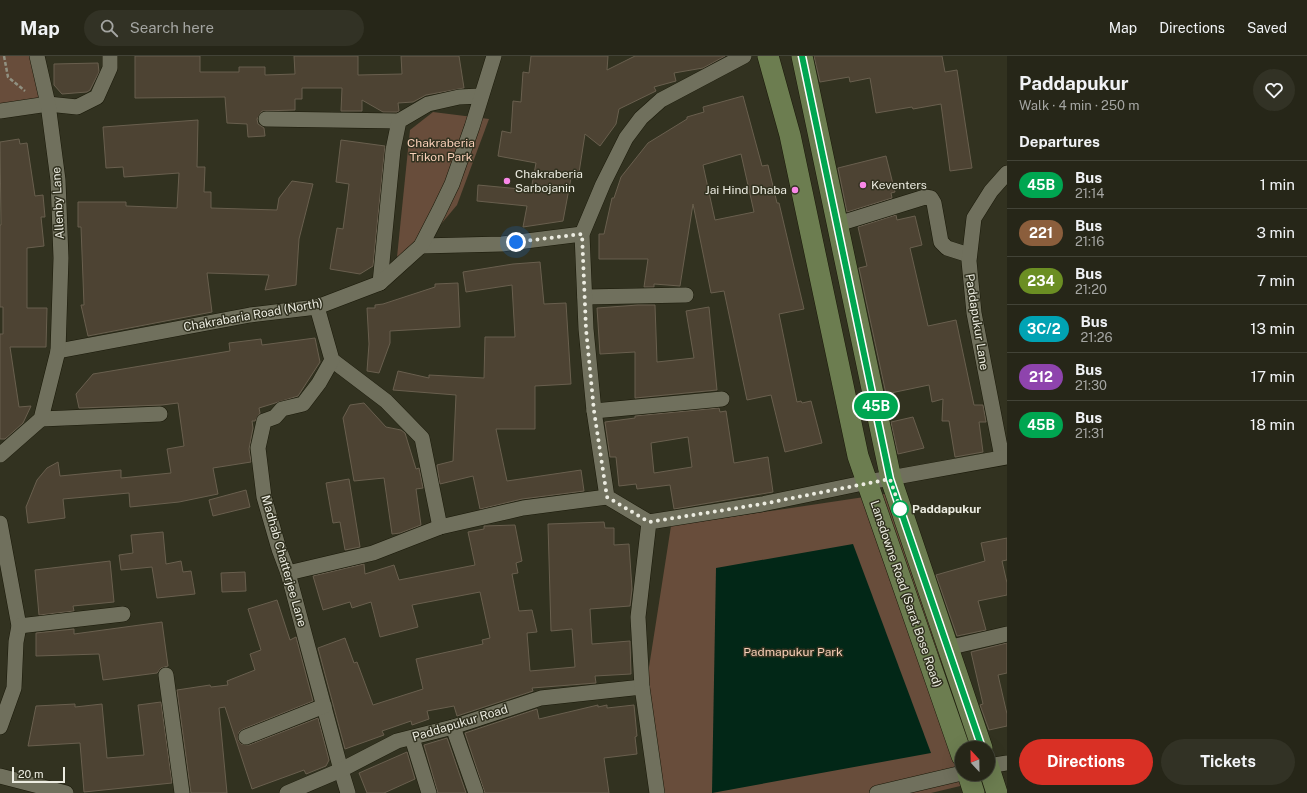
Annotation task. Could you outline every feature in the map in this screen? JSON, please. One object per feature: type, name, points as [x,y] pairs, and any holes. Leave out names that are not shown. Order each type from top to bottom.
[{"type":"main road","name":"Lansdowne Road (Sarat Bose Road)","points":[[768,56],[790,135],[858,456],[957,741]]},
{"type":"main road","points":[[802,56],[890,479],[980,741]]},
{"type":"main road","points":[[970,781],[974,793]]},
{"type":"main road","points":[[993,781],[997,793]]},
{"type":"street","name":"Allenby Lane","points":[[37,56],[48,104],[58,180],[60,258],[58,351],[41,419]]},
{"type":"street","points":[[0,111],[48,104],[77,107],[97,97],[110,68],[110,56]]},
{"type":"street","name":"Chakrabaria Road (North)","points":[[58,351],[250,315],[317,307],[380,283],[421,246],[452,184],[472,127],[480,96],[494,56]]},
{"type":"street","points":[[607,497],[594,411],[585,297],[582,234],[603,184],[626,138],[641,118],[661,100],[744,56]]},
{"type":"street","points":[[266,119],[399,121],[428,104],[459,97],[480,96]]},
{"type":"street","points":[[380,283],[393,150],[399,121]]},
{"type":"street","name":"Paddapukur Lane","points":[[1004,457],[974,313],[969,255],[974,218],[990,191],[1007,173]]},
{"type":"street","points":[[838,224],[925,197],[931,198],[934,203],[941,242],[947,248],[969,255]]},
{"type":"street","points":[[421,246],[502,244],[582,234]]},
{"type":"street","points":[[585,297],[686,295]]},
{"type":"street","points":[[317,307],[332,360],[386,401],[422,438],[440,527]]},
{"type":"street","name":"Madhab Chatterjee Lane","points":[[332,360],[319,383],[303,404],[282,409],[275,417],[264,421],[258,448],[264,497],[279,549],[288,573],[340,770],[348,793]]},
{"type":"street","points":[[594,411],[722,399]]},
{"type":"street","points":[[0,455],[41,419],[160,414]]},
{"type":"street","points":[[288,573],[373,553],[440,527],[523,508],[607,497],[649,522],[762,504],[868,482],[1004,457]]},
{"type":"street","points":[[649,522],[638,617],[642,688],[657,793]]},
{"type":"street","points":[[0,523],[19,626],[16,642],[14,688],[0,727]]},
{"type":"street","points":[[19,626],[123,614]]},
{"type":"street","points":[[947,648],[1007,634]]},
{"type":"street","points":[[166,675],[182,793]]},
{"type":"street","name":"Paddapukur Road","points":[[287,793],[340,770],[397,741],[453,727],[541,698],[642,688]]},
{"type":"street","points":[[246,737],[324,706]]},
{"type":"street","points":[[453,727],[476,793]]},
{"type":"street","points":[[412,738],[429,793]]},
{"type":"street","points":[[995,764],[1007,763]]},
{"type":"street","points":[[877,793],[955,775]]},
{"type":"street","points":[[0,776],[66,793]]},
{"type":"path","points":[[4,56],[8,77],[29,95]]},
{"type":"green space","points":[[0,56],[30,56],[41,99],[0,106]]},
{"type":"green space","name":"Chakraberia Trikon Park","points":[[433,112],[489,119],[457,205],[426,242],[396,267],[410,130]]},
{"type":"green space","name":"Padmapukur Park","points":[[891,493],[965,741],[955,741],[955,781],[977,782],[931,793],[660,793],[647,680],[671,526]]},
{"type":"shaded area","points":[[853,544],[931,753],[712,793],[716,568]]},
{"type":"building","points":[[135,56],[200,56],[200,72],[239,72],[239,67],[265,67],[265,75],[295,74],[294,56],[358,56],[358,75],[402,74],[401,56],[459,56],[464,88],[426,95],[413,102],[398,103],[399,111],[383,112],[362,100],[362,111],[341,111],[342,88],[302,88],[302,99],[295,99],[295,110],[262,111],[257,119],[258,124],[264,128],[265,136],[248,137],[247,124],[227,123],[225,97],[135,98]]},
{"type":"building","points":[[531,56],[608,56],[607,70],[635,56],[725,56],[703,68],[674,73],[676,81],[654,87],[656,91],[619,109],[616,124],[600,146],[585,134],[578,179],[571,178],[563,221],[523,227],[527,206],[477,201],[478,185],[531,190],[536,163],[498,156],[502,131],[511,133],[513,101],[521,102],[523,72],[529,73]]},
{"type":"building","points":[[814,56],[942,56],[945,72],[957,70],[972,168],[950,171],[941,104],[876,113],[870,78],[850,82],[849,77],[820,82]]},
{"type":"building","points":[[98,63],[99,72],[90,90],[87,92],[62,94],[54,85],[54,64]]},
{"type":"building","points":[[743,96],[762,166],[768,165],[777,203],[779,203],[804,309],[779,314],[797,402],[801,401],[802,403],[811,401],[822,443],[785,452],[771,395],[747,400],[724,291],[711,293],[693,204],[680,286],[654,284],[654,287],[644,287],[648,259],[599,259],[599,234],[604,234],[612,198],[614,198],[621,177],[648,143],[687,119],[687,117],[704,112],[703,107]],"holes":[[[741,154],[754,212],[715,220],[703,165]]]},
{"type":"building","points":[[198,120],[197,167],[205,167],[204,192],[211,192],[211,208],[277,210],[279,198],[292,181],[313,184],[299,239],[296,285],[265,290],[269,275],[207,273],[212,312],[88,336],[81,305],[84,305],[81,227],[78,227],[78,202],[126,202],[126,206],[177,208],[179,173],[124,177],[123,167],[106,168],[103,127]]},
{"type":"building","points":[[19,139],[20,144],[27,143],[35,196],[43,195],[45,217],[41,217],[44,246],[27,248],[27,308],[47,308],[46,347],[10,347],[19,407],[31,406],[23,423],[5,439],[0,439],[0,334],[3,334],[3,307],[0,307],[0,142]]},
{"type":"building","points":[[341,140],[385,146],[373,266],[360,274],[330,269],[337,228],[343,229],[349,184],[336,182]]},
{"type":"building","points":[[886,156],[895,192],[891,193],[892,198],[847,212],[838,168]]},
{"type":"building","points":[[896,215],[897,220],[915,216],[922,245],[910,248],[928,326],[956,320],[974,405],[983,405],[986,422],[979,422],[983,452],[955,457],[949,421],[942,421],[943,399],[932,402],[929,385],[886,394],[859,268],[867,266],[858,227]]},
{"type":"building","points":[[540,262],[544,304],[566,303],[571,384],[535,386],[535,429],[496,429],[507,481],[581,470],[584,491],[522,499],[480,509],[473,476],[440,484],[437,465],[453,461],[456,395],[393,390],[398,371],[429,378],[429,375],[484,378],[485,337],[515,337],[512,285],[466,292],[463,272],[513,264]]},
{"type":"building","points":[[458,283],[460,327],[390,331],[390,343],[379,373],[367,371],[369,344],[367,308],[375,308],[375,305],[383,304],[435,287],[435,284]]},
{"type":"building","points":[[655,305],[657,362],[694,358],[686,311],[709,307],[717,390],[635,398],[635,352],[600,354],[597,308]]},
{"type":"building","points":[[315,338],[320,362],[298,396],[259,408],[260,413],[255,421],[252,421],[253,428],[249,449],[251,462],[213,468],[218,494],[179,502],[130,507],[129,493],[63,499],[65,518],[28,523],[26,507],[37,480],[47,468],[58,462],[60,476],[121,470],[121,478],[171,473],[167,449],[184,446],[178,403],[79,408],[76,394],[93,374],[230,351],[229,343],[261,339],[262,345]]},
{"type":"building","points":[[364,403],[386,427],[401,430],[405,433],[416,469],[419,468],[423,488],[416,489],[421,525],[400,533],[392,534],[384,478],[354,481],[343,418],[350,405]]},
{"type":"building","points":[[719,408],[720,412],[726,411],[734,463],[768,457],[773,492],[674,509],[670,485],[637,489],[636,484],[619,486],[616,457],[610,457],[605,422],[635,418],[635,416]],"holes":[[[688,437],[692,467],[654,473],[651,443]]]},
{"type":"building","points":[[913,417],[924,448],[898,454],[891,422]]},
{"type":"building","points":[[349,479],[360,547],[345,550],[340,522],[333,523],[326,483]]},
{"type":"building","points":[[246,490],[250,507],[213,516],[209,500]]},
{"type":"building","points":[[604,522],[605,528],[614,528],[614,545],[629,544],[632,589],[630,606],[590,609],[592,644],[630,641],[631,674],[595,676],[596,683],[532,688],[533,691],[457,716],[454,706],[427,711],[429,719],[412,725],[411,721],[382,731],[384,735],[345,749],[318,648],[345,638],[354,663],[357,662],[373,705],[423,689],[416,659],[483,644],[482,640],[490,638],[480,592],[412,605],[418,627],[380,637],[371,602],[352,608],[350,602],[323,610],[313,576],[364,564],[365,574],[394,565],[399,580],[475,565],[468,532],[484,529],[484,526],[515,525],[522,561],[516,563],[518,573],[512,574],[519,611],[532,610],[537,632],[527,633],[530,671],[575,667],[572,629],[551,631],[548,524]]},
{"type":"building","points":[[163,532],[166,564],[181,561],[183,572],[191,571],[195,594],[157,598],[152,567],[121,570],[119,555],[133,553],[131,535]]},
{"type":"building","points":[[1007,538],[1007,560],[1002,561],[1007,583],[1007,595],[978,601],[986,630],[957,636],[936,575],[985,561],[981,543]]},
{"type":"building","points":[[110,561],[114,602],[73,606],[74,611],[39,615],[35,570]]},
{"type":"building","points":[[245,572],[246,591],[222,592],[221,573]]},
{"type":"building","points":[[277,600],[290,640],[296,637],[313,701],[243,729],[239,732],[238,740],[241,744],[249,745],[318,718],[329,760],[326,766],[306,774],[304,770],[252,789],[225,707],[219,708],[227,793],[191,793],[177,690],[210,685],[211,687],[228,685],[227,681],[255,670],[250,654],[261,650],[248,609]]},
{"type":"building","points":[[162,622],[168,666],[161,668],[157,673],[103,680],[99,654],[36,656],[36,633],[74,629],[74,634]]},
{"type":"building","points":[[1007,643],[1007,673],[998,675],[1007,714],[1007,726],[989,730],[980,705],[983,704],[971,652]]},
{"type":"building","points":[[161,702],[172,783],[84,792],[80,743],[28,746],[36,706],[75,704],[75,707],[102,704],[107,758],[144,755],[138,705]]},
{"type":"building","points":[[598,705],[598,707],[607,705],[607,708],[634,705],[637,754],[604,758],[609,793],[485,793],[465,733],[537,709],[539,719]]},
{"type":"building","points":[[447,738],[466,793],[438,793],[424,745]]},
{"type":"building","points":[[407,752],[415,779],[384,793],[367,793],[359,773]]},
{"type":"bus line","name":"45B","points":[[802,56],[884,441],[890,479],[980,741]]},
{"type":"place","name":"Chakraberia Sarbojanin","points":[[507,181]]},
{"type":"place","name":"Keventers","points":[[863,185]]},
{"type":"place","name":"Jai Hind Dhaba","points":[[795,190]]},
{"type":"place","name":"Paddapukur","points":[[900,509]]},
{"type":"route","points":[[516,242],[582,234],[586,329],[594,411],[607,497],[649,522],[762,504],[868,482],[890,479],[902,514],[900,509]]}]
